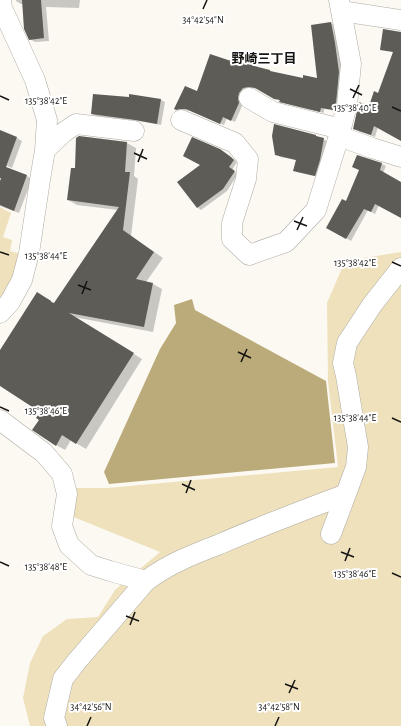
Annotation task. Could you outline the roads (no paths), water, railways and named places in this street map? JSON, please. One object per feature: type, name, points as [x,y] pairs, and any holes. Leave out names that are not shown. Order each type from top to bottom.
[{"type":"street","points":[[0,313],[10,302],[22,280],[29,253],[45,150],[47,120],[35,80],[2,8],[1,0]]},
{"type":"street","points":[[181,120],[235,143],[248,159],[246,180],[232,223],[232,239],[249,255],[286,242],[316,210],[347,106],[351,64],[340,6],[401,20]]},
{"type":"street","points":[[249,98],[273,112],[340,132],[372,148],[401,157]]},
{"type":"street","points":[[45,150],[64,132],[76,124],[134,131]]},
{"type":"street","points":[[331,534],[356,467],[358,447],[343,363],[347,343],[372,305],[401,268]]},
{"type":"street","points":[[0,420],[44,453],[62,474],[67,494],[62,526],[69,545],[91,565],[146,581]]},
{"type":"street","points":[[57,726],[54,718],[63,679],[146,581],[177,562],[230,539],[346,494]]},
{"type":"district","name":"野崎三丁目","points":[[264,59]]}]
